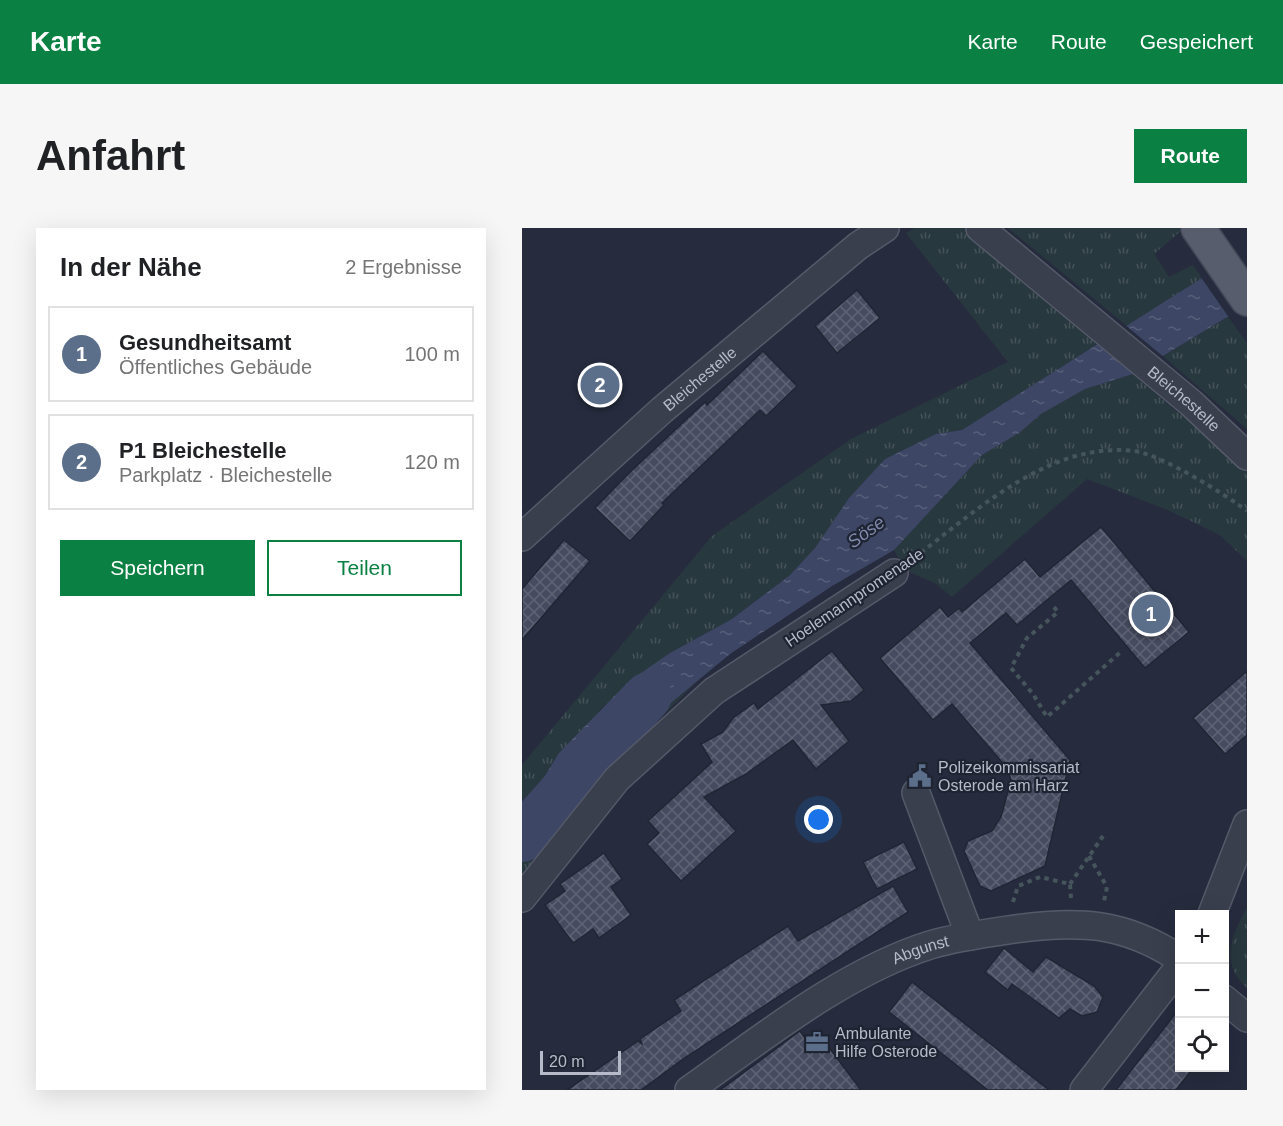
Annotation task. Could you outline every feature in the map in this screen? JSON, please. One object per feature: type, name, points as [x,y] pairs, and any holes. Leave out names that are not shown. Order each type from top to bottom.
[{"type":"main road","points":[[1198,228],[1247,299]]},
{"type":"street","name":"Bleichestelle","points":[[522,537],[662,410],[858,246],[885,228]]},
{"type":"street","name":"Bleichestelle","points":[[980,228],[1191,403],[1247,456]]},
{"type":"street","name":"Hoelemannpromenade","points":[[522,898],[617,779],[714,691],[894,573]]},
{"type":"street","points":[[916,793],[970,936]]},
{"type":"street","points":[[1214,910],[1247,824]]},
{"type":"street","name":"Abgunst","points":[[688,1090],[806,1010],[857,979],[913,951],[970,936],[1061,923],[1097,925],[1137,935],[1175,957]]},
{"type":"street","points":[[1084,1090],[1175,971]]},
{"type":"street","points":[[1229,1003],[1247,1018]]},
{"type":"path","name":"Hoelemannpromenade","points":[[894,573],[998,495],[1052,464],[1102,450],[1137,451],[1206,483],[1247,511]]},
{"type":"path","points":[[1054,607],[1058,612],[1027,638],[1011,668],[1033,694],[1047,717],[1123,651]]},
{"type":"path","points":[[1070,884],[1102,836]]},
{"type":"path","points":[[1089,856],[1107,887],[1097,925]]},
{"type":"green space","points":[[915,228],[964,228],[1098,344],[962,430],[936,434],[885,459],[849,498],[815,548],[789,576],[732,619],[670,653],[601,708],[589,724],[559,753],[522,813],[522,765],[712,536],[851,439],[1008,362],[906,233]]},
{"type":"green space","points":[[1008,228],[1179,228],[1181,231],[1154,254],[1169,277],[1193,265],[1202,278],[1127,326]]},
{"type":"green space","points":[[1228,317],[1247,343],[1247,429],[1163,356]]},
{"type":"green space","points":[[1133,374],[1177,412],[1222,443],[1247,472],[1247,561],[1220,535],[1168,510],[1087,479],[952,597],[935,583],[906,571],[894,550],[982,455],[1019,433],[1041,414],[1085,389]]},
{"type":"green space","points":[[699,679],[605,775],[522,876],[522,837],[531,823],[549,808],[602,745],[632,735]]},
{"type":"green space","points":[[1247,908],[1247,988],[1233,970],[1231,950],[1236,929]]},
{"type":"water","points":[[1210,273],[1234,313],[1133,374],[1085,389],[1041,414],[1019,433],[982,455],[894,550],[832,586],[730,654],[632,735],[602,745],[549,808],[531,823],[522,837],[522,813],[559,753],[628,682],[670,653],[732,619],[789,576],[815,548],[849,498],[885,459],[936,434],[962,430]]},
{"type":"pier","points":[[1247,249],[1247,306],[1230,319],[1200,276]]},
{"type":"pier","points":[[1124,324],[1165,358],[1136,376],[1096,342]]},
{"type":"building","points":[[857,290],[880,318],[837,353],[815,326]]},
{"type":"building","points":[[763,351],[797,386],[766,416],[760,410],[662,503],[664,505],[630,541],[595,508],[629,473],[705,402],[707,405]]},
{"type":"building","points":[[1101,527],[1189,632],[1145,668],[1071,580],[1017,625],[1006,613],[970,643],[1070,760],[1045,866],[991,891],[980,886],[964,851],[968,841],[992,831],[1001,817],[1011,780],[1007,768],[952,704],[933,720],[880,658],[940,607],[948,617],[959,608],[962,612],[1025,559],[1040,577]]},
{"type":"building","points":[[564,540],[590,561],[522,640],[522,589]]},
{"type":"building","points":[[832,651],[864,690],[851,701],[821,705],[849,741],[816,769],[793,740],[746,774],[704,797],[736,831],[681,881],[647,844],[659,833],[648,821],[712,762],[701,744],[723,732],[733,718],[754,703],[758,709]]},
{"type":"building","points":[[1247,671],[1247,735],[1225,754],[1193,718]]},
{"type":"building","points":[[904,842],[917,869],[877,889],[863,862]]},
{"type":"building","points":[[604,853],[622,879],[611,887],[631,915],[599,938],[593,929],[573,943],[545,905],[565,891],[560,884]]},
{"type":"building","points":[[893,886],[908,912],[683,1059],[641,1090],[567,1090],[638,1041],[642,1044],[640,1039],[681,1011],[674,1000],[788,926],[798,941]]},
{"type":"building","points":[[1004,948],[1033,972],[1046,957],[1094,986],[1103,997],[1097,1012],[1082,1016],[1070,1009],[1059,1018],[1012,984],[1008,990],[985,972]]},
{"type":"building","points":[[912,982],[1049,1090],[988,1090],[889,1012]]},
{"type":"building","points":[[1175,1014],[1175,1072],[1190,1072],[1176,1090],[1116,1090]]},
{"type":"building","points":[[800,1031],[807,1041],[818,1033],[861,1090],[720,1090]]},
{"type":"waterway","name":"Söse","points":[[522,838],[648,696]]},
{"type":"place","name":"P1 Bleichestelle","points":[[600,385]]},
{"type":"place","name":"Gesundheitsamt","points":[[1151,614]]},
{"type":"place","name":"Polizeikommissariat Osterode am Harz","points":[[920,776]]},
{"type":"place","name":"Ambulante Hilfe Osterode","points":[[817,1042]]}]
